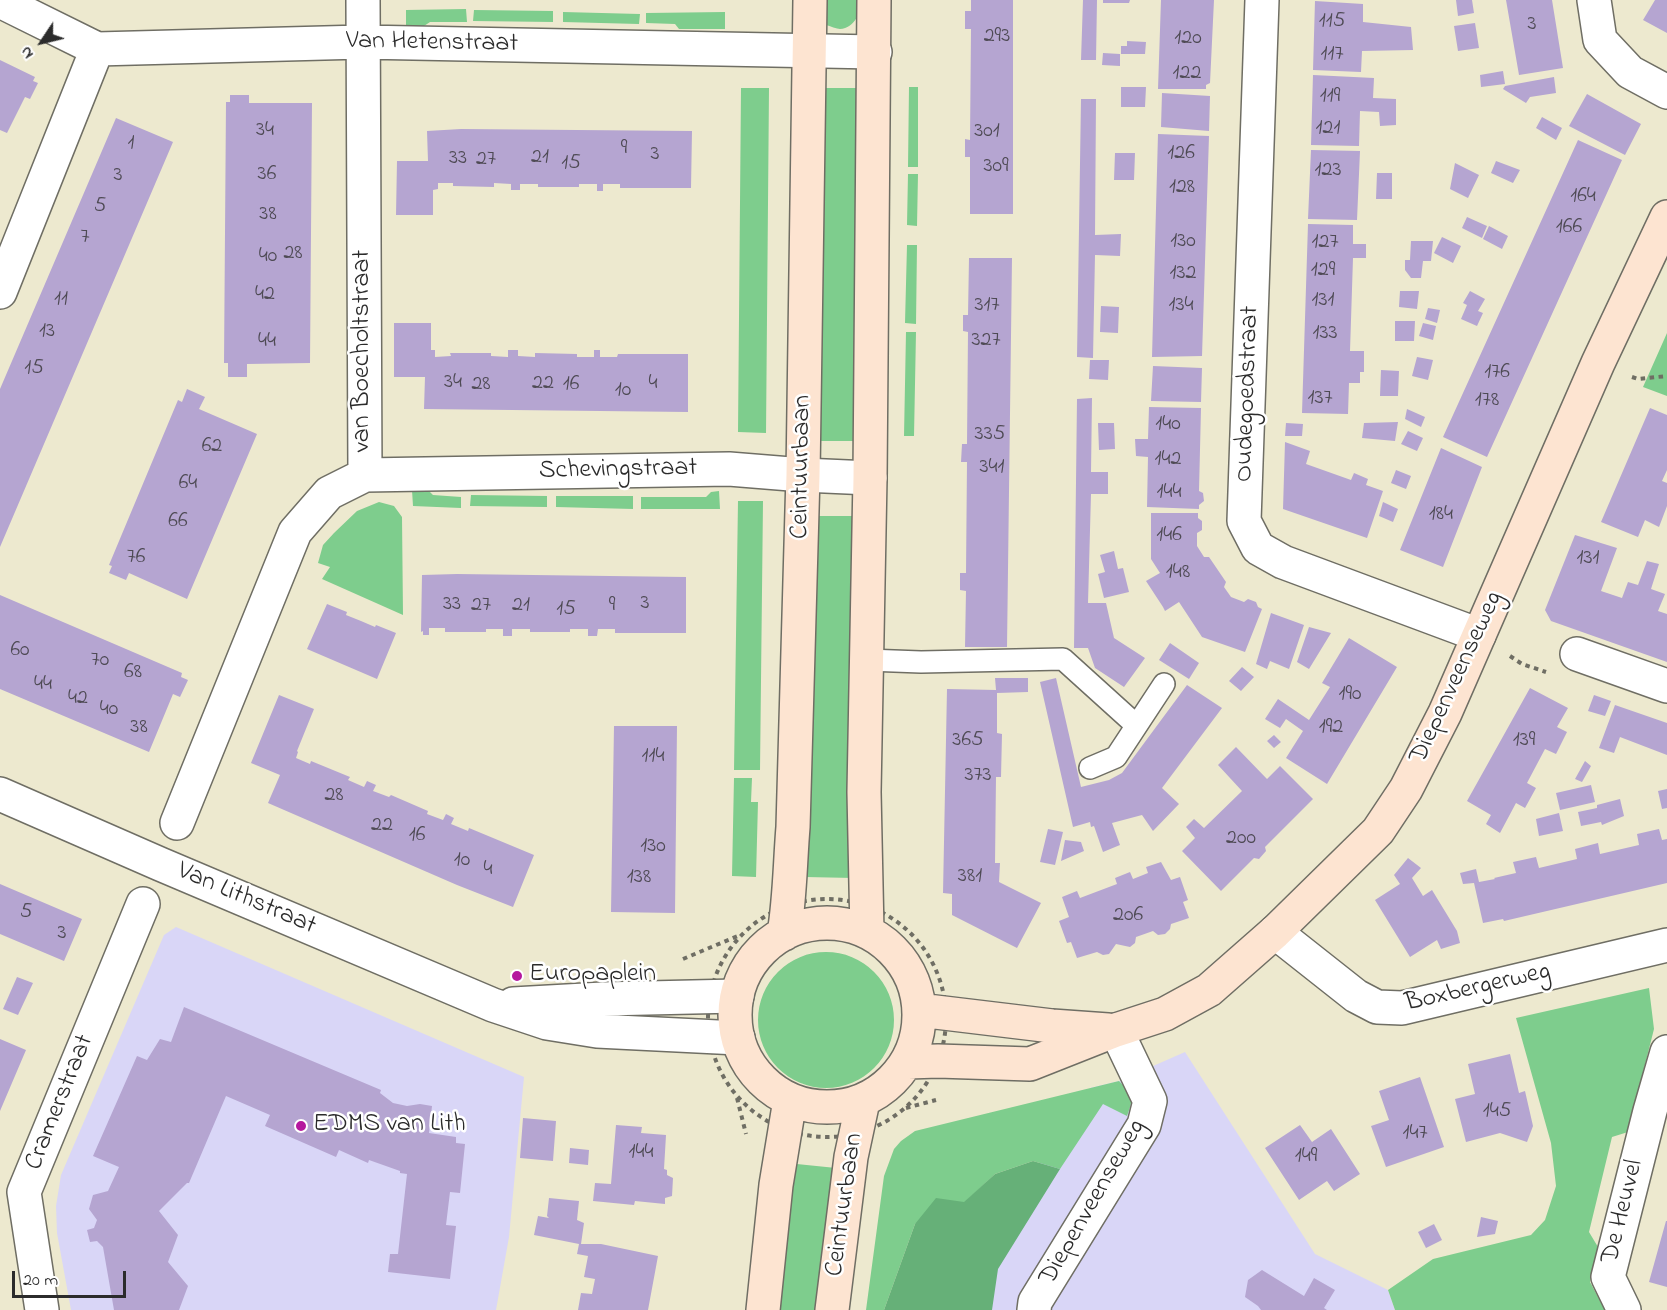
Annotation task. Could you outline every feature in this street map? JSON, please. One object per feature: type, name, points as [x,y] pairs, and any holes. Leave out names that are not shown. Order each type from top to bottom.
[{"type":"street","name":"van Boecholtstraat","points":[[177,823],[295,532],[329,493],[365,475],[363,0]]},
{"type":"street","name":"Ceintuurbaan","points":[[784,934],[789,906],[789,870],[793,827],[803,476],[810,0]]},
{"type":"street","points":[[867,932],[864,792],[870,478],[874,0]]},
{"type":"street","name":"Oudegoedstraat","points":[[1262,0],[1245,521],[1258,548],[1283,562],[1479,634]]},
{"type":"street","points":[[1594,0],[1600,40],[1630,72],[1667,93]]},
{"type":"street","name":"Van Hetenstraat","points":[[0,1],[97,49],[362,42],[875,52]]},
{"type":"street","points":[[0,292],[97,49]]},
{"type":"street","name":"Diepenveenseweg","points":[[908,1062],[938,1060],[1030,1064],[1116,1030],[1165,1014],[1209,990],[1275,932],[1378,831],[1406,789],[1431,742],[1598,363],[1667,217]]},
{"type":"street","name":"Schevingstraat","points":[[365,475],[729,469],[803,476],[870,478]]},
{"type":"street","points":[[1578,654],[1667,686]]},
{"type":"street","name":"Van Lithstraat","points":[[0,794],[493,1005],[547,1023],[597,1031],[738,1038]]},
{"type":"street","name":"Cramerstraat","points":[[42,1310],[12,1187],[143,904]]},
{"type":"street","points":[[825,923],[846,925],[867,932],[888,946],[905,965],[916,988],[919,1010],[917,1040],[908,1062],[878,1094],[863,1101],[839,1107],[815,1107],[790,1100],[766,1085],[755,1072],[738,1038],[735,1015],[737,996],[743,977],[757,956],[784,934],[803,927],[825,923]]},
{"type":"street","name":"Boxbergerweg","points":[[1275,932],[1356,996],[1377,1007],[1402,1008],[1666,949]]},
{"type":"street","name":"Van Lithstraat","points":[[493,1005],[603,999],[737,996]]},
{"type":"street","name":"Diepenveenseweg","points":[[919,1010],[1052,1026],[1116,1030]]},
{"type":"street","name":"Diepenveenseweg","points":[[1034,1310],[1035,1302],[1144,1125],[1150,1101],[1116,1030]]},
{"type":"street","name":"De Heuvel","points":[[1624,1310],[1608,1277],[1658,1106],[1667,1052]]},
{"type":"street","points":[[763,1310],[776,1185],[790,1100]]},
{"type":"street","name":"Ceintuurbaan","points":[[831,1310],[851,1157],[863,1101]]},
{"type":"lane","points":[[867,660],[921,662],[1063,659],[1136,725]]},
{"type":"lane","points":[[1090,768],[1116,757],[1164,684]]},
{"type":"path","points":[[1479,634],[1522,664],[1566,679],[1578,654]]},
{"type":"shaded area","name":"EDMS van Lith","points":[[176,927],[524,1077],[509,1237],[496,1310],[71,1310],[57,1233],[56,1206],[61,1175],[164,935]]},
{"type":"shaded area","points":[[1185,1052],[1315,1254],[1388,1290],[1395,1310],[944,1310],[1090,1088],[1119,1081]]},
{"type":"green space","points":[[816,0],[861,0],[856,19],[850,26],[840,29],[826,25]]},
{"type":"green space","points":[[466,9],[467,22],[430,22],[424,26],[406,27],[406,10]]},
{"type":"green space","points":[[474,10],[553,11],[553,22],[473,21]]},
{"type":"green space","points":[[563,12],[640,14],[639,24],[563,22]]},
{"type":"green space","points":[[725,12],[725,29],[679,29],[675,24],[646,23],[646,13]]},
{"type":"green space","points":[[909,87],[918,87],[918,167],[908,167]]},
{"type":"green space","points":[[741,88],[769,88],[766,433],[738,432]]},
{"type":"green space","points":[[816,88],[865,88],[860,441],[810,441]]},
{"type":"green space","points":[[908,174],[918,174],[917,226],[907,225]]},
{"type":"green space","points":[[907,245],[917,245],[916,324],[905,323]]},
{"type":"green space","points":[[906,332],[916,332],[914,436],[904,436]]},
{"type":"green space","points":[[1667,333],[1667,396],[1643,387]]},
{"type":"green space","points":[[427,489],[433,495],[461,497],[461,508],[413,506],[412,490]]},
{"type":"green space","points":[[719,491],[720,509],[641,509],[641,497],[706,497],[711,492]]},
{"type":"green space","points":[[471,495],[547,496],[547,507],[470,506]]},
{"type":"green space","points":[[556,496],[633,496],[633,509],[556,507]]},
{"type":"green space","points":[[738,501],[763,501],[760,770],[734,770]]},
{"type":"green space","points":[[379,502],[394,506],[402,517],[403,615],[322,579],[330,567],[318,563],[323,545],[334,533],[357,511]]},
{"type":"green space","points":[[809,516],[859,516],[854,878],[805,877]]},
{"type":"green space","points":[[734,778],[752,778],[751,802],[758,802],[756,877],[732,876]]},
{"type":"green space","points":[[826,952],[852,957],[864,963],[874,972],[883,982],[889,994],[894,1020],[889,1046],[883,1058],[874,1068],[864,1077],[852,1083],[826,1088],[800,1083],[788,1077],[778,1068],[769,1058],[763,1046],[758,1020],[763,994],[769,982],[778,972],[788,963],[800,957]]},
{"type":"green space","points":[[1649,988],[1654,1029],[1628,1132],[1612,1137],[1589,1232],[1598,1247],[1590,1282],[1605,1310],[1395,1310],[1388,1290],[1433,1259],[1531,1235],[1545,1220],[1556,1186],[1551,1143],[1516,1018]]},
{"type":"green space","points":[[1119,1081],[1131,1097],[1127,1116],[1103,1104],[1060,1169],[1033,1161],[995,1174],[964,1203],[915,1224],[884,1310],[866,1310],[884,1176],[894,1149],[901,1141],[915,1131]]},
{"type":"green space","points":[[1033,1161],[1060,1169],[998,1269],[992,1310],[884,1310],[915,1224],[936,1198],[964,1202],[995,1174]]},
{"type":"green space","points":[[787,1163],[836,1168],[820,1310],[772,1310]]},
{"type":"building","points":[[971,0],[1013,0],[1013,214],[970,214],[970,157],[965,157],[965,139],[970,140],[971,29],[965,29],[965,11],[971,11]]},
{"type":"building","points":[[1083,0],[1097,0],[1096,60],[1081,60]]},
{"type":"building","points":[[1103,0],[1130,0],[1129,3],[1103,3]]},
{"type":"building","points":[[1161,0],[1214,0],[1210,83],[1206,85],[1206,89],[1158,89]]},
{"type":"building","points":[[1456,0],[1472,0],[1474,13],[1458,16]]},
{"type":"building","points":[[1506,0],[1552,0],[1563,68],[1519,75]]},
{"type":"building","points":[[1655,0],[1667,0],[1667,33],[1643,20]]},
{"type":"building","points":[[1315,1],[1363,4],[1363,22],[1411,27],[1413,50],[1362,51],[1361,72],[1313,70]]},
{"type":"building","points":[[1475,23],[1479,48],[1458,51],[1454,26]]},
{"type":"building","points":[[1127,41],[1146,42],[1145,54],[1121,54],[1121,46],[1127,46]]},
{"type":"building","points":[[1103,53],[1120,54],[1120,66],[1102,65]]},
{"type":"building","points":[[0,60],[35,77],[33,81],[38,83],[30,99],[25,97],[7,133],[0,130]]},
{"type":"building","points":[[1503,71],[1505,84],[1481,87],[1480,75]]},
{"type":"building","points":[[1313,75],[1374,78],[1373,98],[1396,99],[1396,125],[1380,126],[1379,112],[1360,111],[1359,146],[1311,145]]},
{"type":"building","points":[[1554,77],[1556,93],[1530,97],[1526,103],[1503,89],[1505,86]]},
{"type":"building","points":[[1121,87],[1146,87],[1145,107],[1121,107]]},
{"type":"building","points":[[1162,93],[1210,96],[1209,131],[1161,127]]},
{"type":"building","points":[[1587,94],[1641,124],[1625,155],[1569,126]]},
{"type":"building","points":[[230,95],[249,95],[249,103],[312,103],[310,363],[247,364],[247,377],[228,377],[228,363],[224,363],[226,102],[230,102]]},
{"type":"building","points":[[1081,99],[1096,99],[1095,235],[1121,234],[1120,256],[1095,255],[1093,358],[1077,357]]},
{"type":"building","points":[[1542,117],[1562,128],[1556,140],[1536,128]]},
{"type":"building","points":[[116,118],[173,142],[0,547],[0,389]]},
{"type":"building","points":[[461,129],[692,131],[691,188],[620,188],[620,184],[603,184],[603,191],[597,191],[597,184],[579,184],[579,187],[538,187],[538,184],[520,184],[520,190],[511,190],[511,184],[494,183],[494,187],[453,186],[453,183],[438,183],[438,189],[433,190],[433,215],[396,215],[397,161],[428,161],[427,131]]},
{"type":"building","points":[[1158,134],[1209,136],[1202,356],[1152,357]]},
{"type":"building","points":[[1578,140],[1622,160],[1487,457],[1443,437]]},
{"type":"building","points":[[1311,150],[1360,151],[1357,220],[1308,219]]},
{"type":"building","points":[[1115,153],[1135,153],[1134,180],[1114,180]]},
{"type":"building","points":[[1496,161],[1520,170],[1513,183],[1491,173]]},
{"type":"building","points":[[1455,163],[1479,175],[1468,198],[1450,189]]},
{"type":"building","points":[[1377,173],[1392,173],[1392,199],[1376,199]]},
{"type":"building","points":[[1467,217],[1487,226],[1482,238],[1462,228]]},
{"type":"building","points":[[1308,224],[1353,225],[1353,244],[1366,244],[1366,258],[1353,258],[1350,351],[1364,351],[1364,372],[1360,372],[1360,383],[1349,383],[1348,414],[1302,413]]},
{"type":"building","points":[[1489,226],[1508,236],[1502,249],[1483,239]]},
{"type":"building","points":[[1442,237],[1461,246],[1453,263],[1434,253]]},
{"type":"building","points":[[1411,241],[1433,241],[1431,261],[1423,261],[1421,278],[1411,278],[1405,270],[1405,260],[1410,260]]},
{"type":"building","points":[[969,258],[1012,258],[1007,647],[965,647],[966,591],[960,590],[960,573],[966,573],[967,462],[961,462],[962,444],[967,444],[968,332],[963,331],[963,315],[968,315]]},
{"type":"building","points":[[1400,291],[1419,291],[1417,309],[1399,307]]},
{"type":"building","points":[[1470,291],[1485,299],[1478,311],[1483,313],[1477,326],[1461,319],[1467,305],[1463,303]]},
{"type":"building","points":[[1101,306],[1119,307],[1118,333],[1100,332]]},
{"type":"building","points":[[1428,308],[1440,310],[1437,323],[1425,319]]},
{"type":"building","points":[[1395,321],[1415,321],[1414,341],[1395,341]]},
{"type":"building","points":[[394,323],[431,323],[431,350],[435,350],[435,357],[451,356],[450,353],[491,353],[491,356],[508,357],[508,350],[518,350],[518,356],[535,357],[535,353],[577,354],[577,357],[594,357],[594,350],[600,350],[600,357],[617,357],[618,354],[688,354],[688,412],[424,409],[425,377],[394,377]]},
{"type":"building","points":[[1423,323],[1436,326],[1433,340],[1419,336]]},
{"type":"building","points":[[1417,357],[1433,360],[1428,380],[1412,376]]},
{"type":"building","points":[[1090,360],[1109,360],[1108,380],[1089,379]]},
{"type":"building","points":[[1153,366],[1202,368],[1201,402],[1151,401]]},
{"type":"building","points":[[1381,370],[1399,371],[1398,396],[1380,396]]},
{"type":"building","points":[[187,389],[205,397],[199,409],[257,434],[187,599],[129,573],[126,580],[109,573],[112,566],[109,565],[178,400],[182,402]]},
{"type":"building","points":[[1092,398],[1091,472],[1108,472],[1108,494],[1091,494],[1088,603],[1106,603],[1114,638],[1145,658],[1124,687],[1095,668],[1088,648],[1074,648],[1077,399]]},
{"type":"building","points":[[1149,407],[1201,408],[1199,491],[1203,493],[1204,501],[1199,505],[1199,509],[1147,507],[1148,457],[1136,456],[1135,439],[1148,439]]},
{"type":"building","points":[[1650,408],[1667,415],[1667,470],[1662,481],[1667,483],[1667,506],[1659,527],[1645,520],[1638,537],[1601,522]]},
{"type":"building","points":[[1407,409],[1425,417],[1421,427],[1405,419]]},
{"type":"building","points":[[1398,422],[1395,441],[1362,438],[1364,423]]},
{"type":"building","points":[[1098,423],[1114,423],[1115,449],[1099,450]]},
{"type":"building","points":[[1286,423],[1303,424],[1302,436],[1285,436]]},
{"type":"building","points":[[1408,431],[1423,438],[1417,451],[1401,444]]},
{"type":"building","points":[[1285,442],[1310,451],[1306,464],[1351,480],[1354,473],[1368,479],[1366,485],[1383,491],[1367,538],[1283,509]]},
{"type":"building","points":[[1441,448],[1482,467],[1443,567],[1400,550]]},
{"type":"building","points":[[1396,470],[1411,476],[1406,489],[1391,483]]},
{"type":"building","points":[[1383,502],[1398,509],[1393,522],[1379,516]]},
{"type":"building","points":[[1151,513],[1198,513],[1198,518],[1202,521],[1202,530],[1197,533],[1197,546],[1204,557],[1209,557],[1226,582],[1224,587],[1231,597],[1244,602],[1248,599],[1256,602],[1262,609],[1245,652],[1202,637],[1179,602],[1165,611],[1146,581],[1160,573],[1151,559]]},
{"type":"building","points":[[1575,535],[1617,548],[1601,591],[1622,598],[1628,582],[1638,585],[1647,561],[1659,564],[1651,589],[1665,594],[1658,611],[1667,614],[1667,662],[1551,621],[1545,610]]},
{"type":"building","points":[[1114,551],[1118,569],[1123,568],[1129,592],[1104,598],[1098,574],[1105,572],[1100,555]]},
{"type":"building","points":[[422,575],[686,577],[686,633],[615,633],[615,629],[598,629],[597,636],[588,636],[588,629],[570,629],[570,632],[530,632],[530,629],[512,629],[512,636],[503,636],[503,629],[486,629],[486,632],[445,632],[445,628],[429,628],[429,635],[423,635],[423,631],[421,632]]},
{"type":"building","points":[[0,595],[182,673],[181,677],[188,680],[180,697],[173,694],[149,752],[0,689]]},
{"type":"building","points":[[327,604],[347,612],[346,615],[396,633],[377,679],[307,649]]},
{"type":"building","points":[[1271,613],[1304,625],[1289,669],[1270,661],[1267,669],[1256,664]]},
{"type":"building","points":[[1309,627],[1331,633],[1309,669],[1297,662]]},
{"type":"building","points":[[1349,638],[1397,667],[1327,784],[1286,758],[1303,731],[1286,719],[1280,728],[1265,719],[1278,699],[1309,720],[1330,687],[1322,683]]},
{"type":"building","points":[[1170,643],[1199,663],[1189,679],[1159,660]]},
{"type":"building","points":[[1242,667],[1254,677],[1241,691],[1229,681]]},
{"type":"building","points":[[995,678],[1028,678],[1028,692],[997,693],[997,733],[1002,734],[1001,777],[996,777],[995,863],[1000,863],[999,882],[1041,903],[1017,948],[952,915],[952,894],[943,893],[947,689],[996,690]]},
{"type":"building","points":[[1056,678],[1081,787],[1109,780],[1122,773],[1187,685],[1222,708],[1162,788],[1179,804],[1153,831],[1142,815],[1112,823],[1120,845],[1103,852],[1094,826],[1091,827],[1090,822],[1073,827],[1040,682]]},
{"type":"building","points":[[1530,688],[1568,708],[1557,727],[1567,732],[1556,754],[1545,749],[1527,783],[1536,788],[1525,808],[1516,803],[1500,833],[1486,824],[1491,815],[1467,801]]},
{"type":"building","points":[[279,695],[314,709],[296,758],[310,764],[311,761],[350,777],[348,780],[364,787],[367,781],[376,785],[373,791],[389,797],[391,795],[443,820],[446,814],[454,818],[451,824],[468,831],[469,828],[534,855],[513,907],[268,803],[280,775],[251,763]]},
{"type":"building","points":[[1594,695],[1611,701],[1605,716],[1588,711]]},
{"type":"building","points":[[1615,705],[1667,723],[1667,755],[1620,737],[1614,753],[1599,748]]},
{"type":"building","points":[[614,726],[677,726],[675,913],[611,912]]},
{"type":"building","points":[[1274,735],[1281,742],[1274,748],[1267,741]]},
{"type":"building","points":[[1236,747],[1267,779],[1280,766],[1313,799],[1265,847],[1266,851],[1259,859],[1254,858],[1221,891],[1182,851],[1195,838],[1186,827],[1194,819],[1204,828],[1242,791],[1218,765]]},
{"type":"building","points":[[1585,761],[1591,766],[1582,782],[1575,779]]},
{"type":"building","points":[[1591,785],[1595,802],[1560,810],[1556,793]]},
{"type":"building","points":[[1667,789],[1667,808],[1662,809],[1658,791]]},
{"type":"building","points":[[1620,799],[1624,816],[1602,825],[1601,822],[1581,826],[1578,812]]},
{"type":"building","points":[[1559,813],[1563,831],[1539,836],[1536,819]]},
{"type":"building","points":[[1048,829],[1063,832],[1055,865],[1040,862]]},
{"type":"building","points":[[1659,829],[1662,840],[1667,839],[1667,883],[1504,921],[1503,919],[1483,923],[1474,883],[1463,884],[1460,873],[1476,869],[1479,882],[1495,879],[1516,873],[1513,862],[1536,857],[1539,868],[1577,859],[1575,849],[1598,843],[1600,854],[1639,845],[1637,834]]},
{"type":"building","points":[[1065,840],[1081,842],[1084,851],[1061,861]]},
{"type":"building","points":[[1408,858],[1421,868],[1412,878],[1423,896],[1432,890],[1457,931],[1460,943],[1441,949],[1437,940],[1410,957],[1375,900],[1400,884],[1394,875]]},
{"type":"building","points":[[1161,862],[1171,880],[1180,877],[1188,900],[1183,902],[1189,918],[1171,924],[1165,934],[1158,935],[1153,931],[1136,937],[1135,943],[1130,947],[1116,944],[1109,954],[1103,955],[1097,952],[1077,958],[1071,942],[1067,943],[1059,921],[1069,917],[1062,897],[1077,891],[1080,898],[1117,884],[1115,878],[1130,872],[1133,879],[1148,873],[1146,867]]},
{"type":"building","points":[[0,884],[82,919],[64,961],[0,934]]},
{"type":"building","points":[[17,977],[33,983],[18,1015],[3,1009]]},
{"type":"building","points":[[184,1007],[381,1090],[380,1093],[393,1103],[407,1106],[420,1104],[432,1106],[429,1133],[456,1137],[456,1143],[465,1144],[460,1193],[450,1192],[446,1225],[456,1226],[450,1279],[388,1272],[390,1254],[398,1254],[407,1174],[369,1160],[368,1163],[339,1150],[336,1157],[265,1126],[270,1115],[226,1096],[189,1183],[159,1211],[178,1235],[168,1262],[188,1286],[179,1310],[114,1310],[103,1247],[97,1241],[90,1242],[87,1230],[94,1228],[97,1220],[89,1209],[93,1195],[108,1191],[119,1167],[93,1156],[137,1056],[147,1060],[160,1039],[171,1042]]},
{"type":"building","points":[[0,1039],[26,1050],[0,1111]]},
{"type":"building","points":[[1510,1054],[1519,1093],[1525,1091],[1533,1126],[1527,1142],[1500,1133],[1466,1142],[1455,1099],[1475,1094],[1468,1064]]},
{"type":"building","points":[[1420,1077],[1444,1147],[1386,1167],[1371,1126],[1389,1120],[1379,1091]]},
{"type":"building","points":[[523,1118],[556,1121],[553,1161],[520,1158]]},
{"type":"building","points":[[616,1125],[642,1127],[641,1133],[666,1135],[664,1169],[667,1170],[667,1175],[673,1178],[672,1196],[665,1198],[665,1204],[635,1201],[634,1205],[593,1201],[595,1183],[611,1184]]},
{"type":"building","points":[[1300,1125],[1312,1142],[1331,1129],[1360,1174],[1334,1191],[1327,1181],[1299,1200],[1265,1148]]},
{"type":"building","points":[[570,1148],[589,1150],[588,1165],[569,1163]]},
{"type":"building","points":[[549,1198],[579,1201],[577,1220],[584,1223],[581,1244],[601,1244],[658,1256],[648,1310],[578,1310],[581,1293],[592,1294],[595,1279],[584,1277],[588,1256],[577,1254],[579,1244],[534,1235],[538,1216],[549,1218],[547,1216]]},
{"type":"building","points":[[1481,1217],[1498,1221],[1495,1234],[1477,1237]]},
{"type":"building","points":[[1667,1221],[1667,1287],[1649,1282]]},
{"type":"building","points":[[1434,1224],[1442,1240],[1426,1248],[1418,1232]]},
{"type":"building","points":[[1262,1270],[1304,1296],[1314,1278],[1335,1290],[1324,1308],[1327,1310],[1261,1310],[1245,1297],[1248,1280]]},
{"type":"place","name":"Europaplein","points":[[517,976]]},
{"type":"place","name":"EDMS van Lith","points":[[301,1126]]}]
